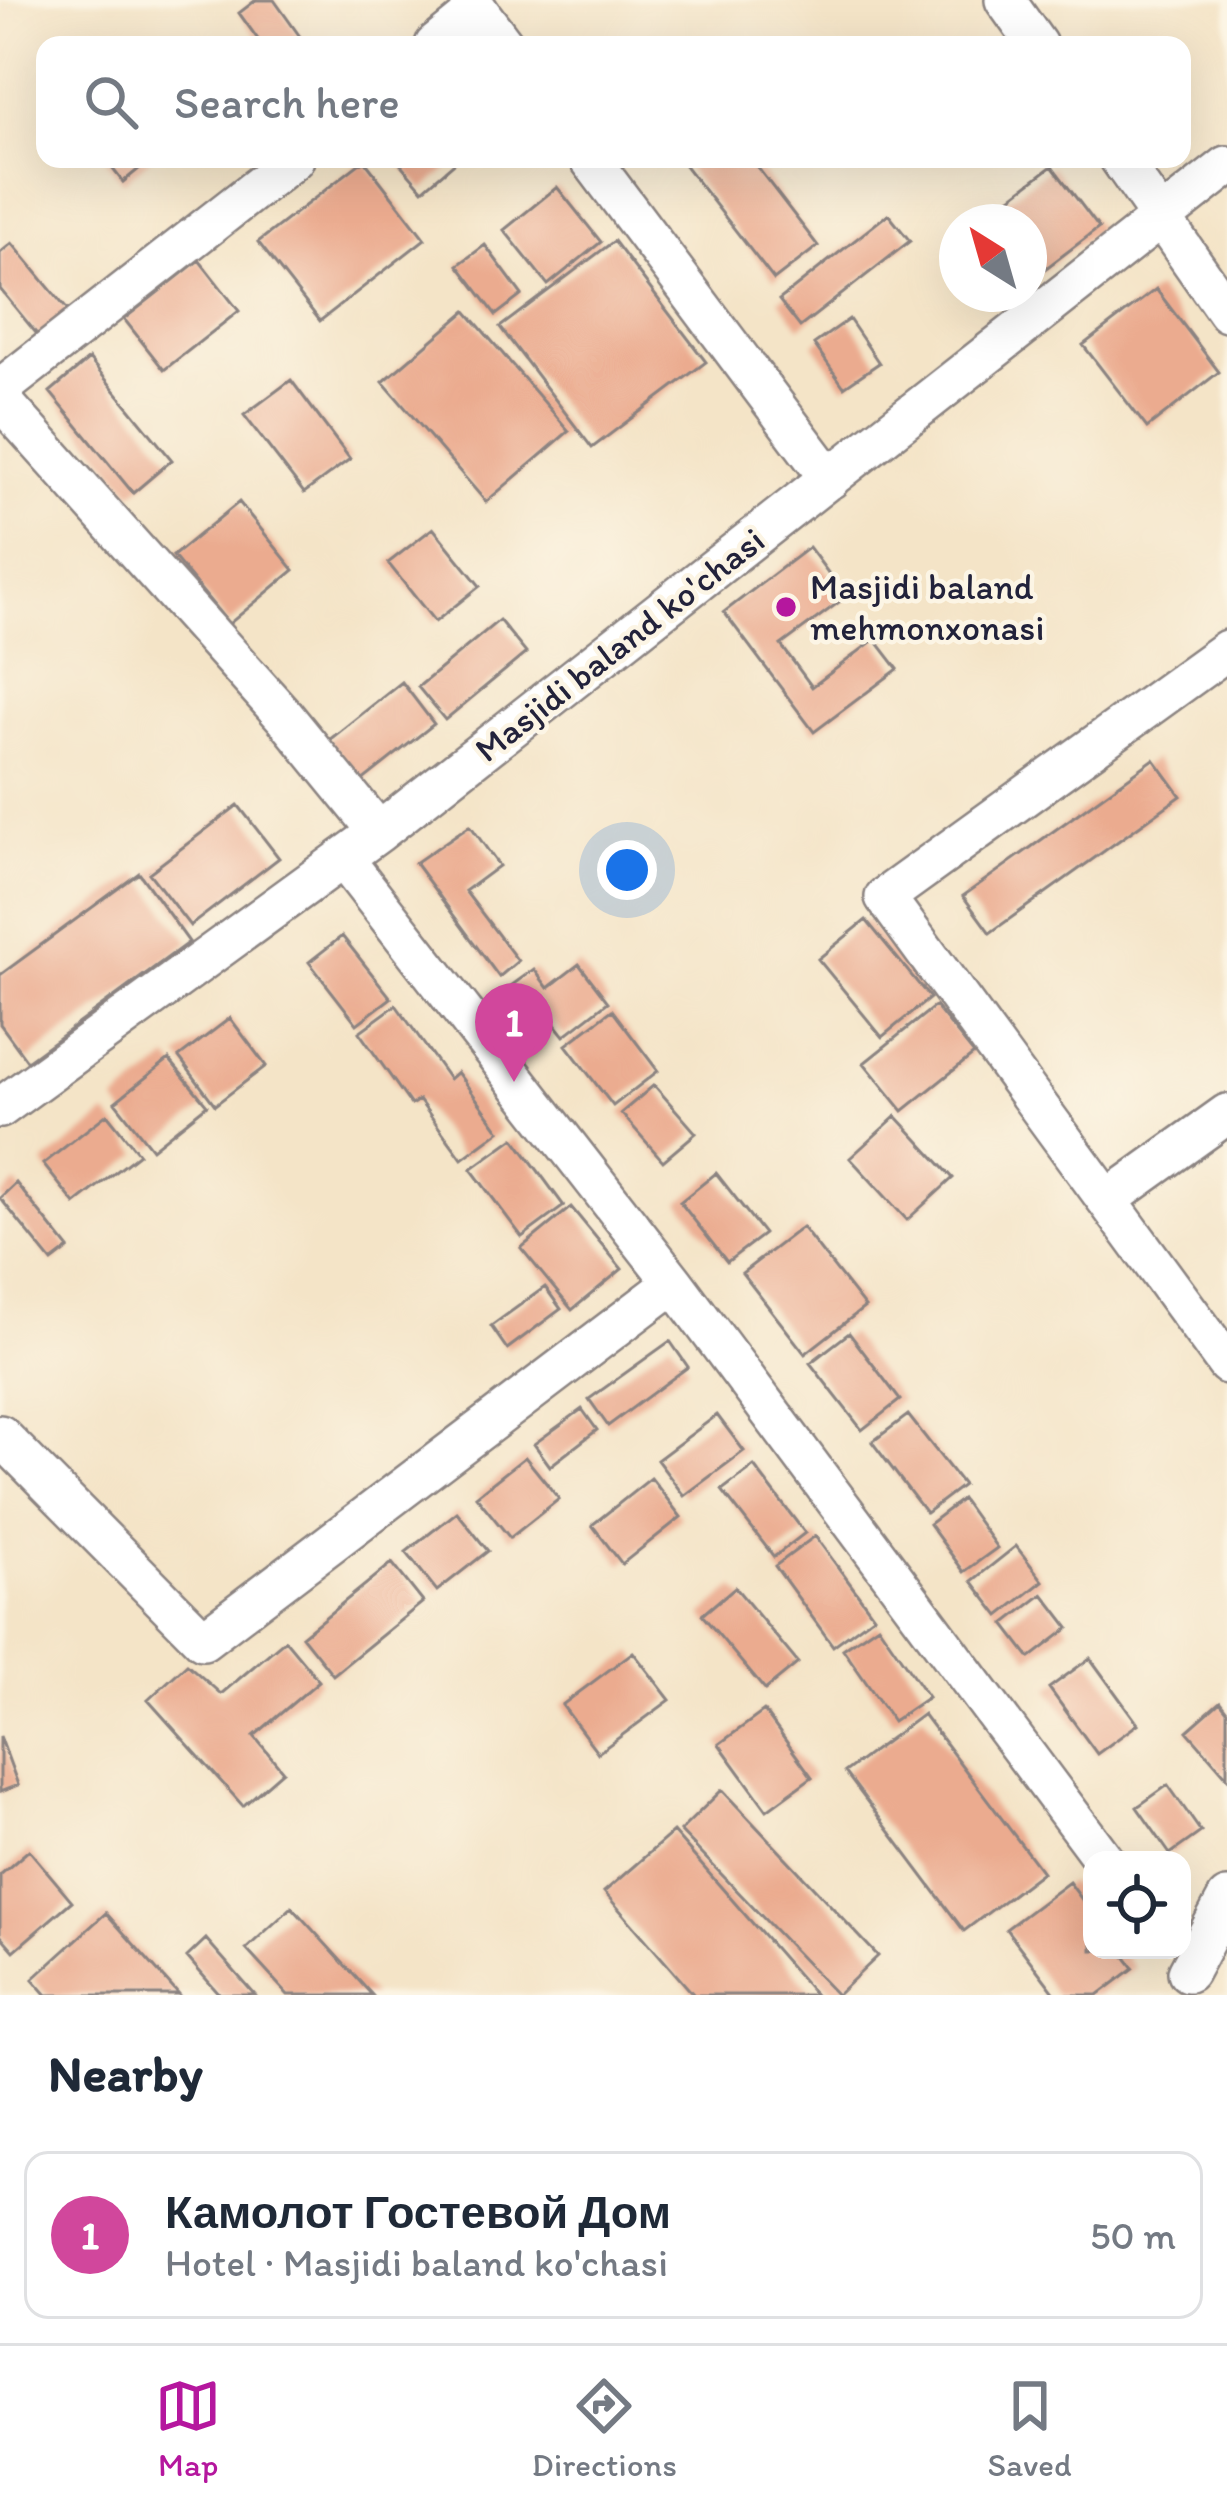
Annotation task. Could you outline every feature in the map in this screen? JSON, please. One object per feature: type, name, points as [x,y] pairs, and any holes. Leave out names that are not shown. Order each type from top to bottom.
[{"type":"street","points":[[1005,0],[1031,36]]},
{"type":"street","points":[[444,36],[474,5],[497,36]]},
{"type":"street","name":"Masjidi baland ko'chasi","points":[[0,1108],[379,832],[1227,166]]},
{"type":"street","points":[[0,389],[282,168]]},
{"type":"street","points":[[597,168],[830,479]]},
{"type":"street","points":[[1126,168],[1227,312]]},
{"type":"street","points":[[0,399],[285,717],[379,832]]},
{"type":"street","points":[[1227,650],[885,896],[1227,1364]]},
{"type":"street","points":[[343,858],[674,1283],[1097,1851]]},
{"type":"street","points":[[1107,1200],[1227,1114]]},
{"type":"street","points":[[0,1435],[203,1640],[674,1283]]},
{"type":"street","points":[[1188,1972],[1227,1899]]},
{"type":"building","points":[[256,0],[274,0],[300,36],[256,36],[239,13]]},
{"type":"building","points":[[112,168],[140,168],[123,182]]},
{"type":"building","points":[[354,168],[370,168],[425,239],[320,321],[258,242]]},
{"type":"building","points":[[404,168],[449,168],[423,190]]},
{"type":"building","points":[[687,168],[758,168],[818,246],[774,280]]},
{"type":"building","points":[[1054,168],[1099,228],[1047,267],[1047,204],[1002,204]]},
{"type":"building","points":[[557,187],[601,242],[548,285],[504,230]]},
{"type":"building","points":[[888,214],[910,241],[800,327],[779,300]]},
{"type":"building","points":[[614,241],[706,362],[592,448],[500,327]]},
{"type":"building","points":[[12,243],[70,313],[40,338],[0,289],[0,253]]},
{"type":"building","points":[[485,245],[522,295],[496,315],[458,265]]},
{"type":"building","points":[[199,260],[239,311],[164,370],[124,319]]},
{"type":"building","points":[[1156,289],[1219,372],[1147,428],[1083,345]]},
{"type":"building","points":[[466,311],[569,431],[486,502],[383,382]]},
{"type":"building","points":[[849,319],[879,363],[844,387],[814,344]]},
{"type":"building","points":[[89,359],[172,460],[133,493],[50,392]]},
{"type":"building","points":[[291,380],[350,459],[304,493],[244,415]]},
{"type":"building","points":[[239,502],[294,570],[229,624],[173,556]]},
{"type":"building","points":[[433,528],[480,586],[435,622],[388,563]]},
{"type":"building","points":[[809,547],[846,597],[781,645],[812,687],[875,639],[898,669],[814,732],[724,612]]},
{"type":"building","points":[[499,620],[526,653],[445,720],[418,687]]},
{"type":"building","points":[[402,682],[434,724],[362,781],[329,740]]},
{"type":"building","points":[[1154,759],[1181,796],[990,933],[963,896]]},
{"type":"building","points":[[238,805],[279,858],[190,926],[149,873]]},
{"type":"building","points":[[470,825],[499,866],[465,891],[518,961],[499,977],[415,863]]},
{"type":"building","points":[[139,873],[189,942],[27,1061],[0,1024],[0,975]]},
{"type":"building","points":[[866,920],[930,998],[882,1037],[818,959]]},
{"type":"building","points":[[342,936],[391,998],[357,1024],[309,962]]},
{"type":"building","points":[[579,964],[608,1002],[564,1036],[534,998],[521,1007],[508,988],[534,969],[548,988]]},
{"type":"building","points":[[396,1005],[449,1079],[457,1072],[500,1131],[462,1159],[419,1100],[411,1105],[359,1032]]},
{"type":"building","points":[[935,1006],[974,1054],[903,1111],[864,1063]]},
{"type":"building","points":[[612,1010],[658,1071],[613,1106],[566,1045]]},
{"type":"building","points":[[230,1018],[266,1066],[215,1105],[179,1057]]},
{"type":"building","points":[[169,1059],[207,1105],[152,1149],[115,1102]]},
{"type":"building","points":[[654,1085],[696,1133],[663,1161],[621,1113]]},
{"type":"building","points":[[107,1114],[139,1154],[75,1204],[43,1164]]},
{"type":"building","points":[[896,1116],[953,1178],[907,1220],[850,1158]]},
{"type":"building","points":[[514,1138],[564,1206],[522,1237],[471,1169]]},
{"type":"building","points":[[716,1173],[764,1234],[727,1262],[680,1202]]},
{"type":"building","points":[[16,1183],[69,1249],[52,1262],[0,1198]]},
{"type":"building","points":[[571,1207],[622,1269],[572,1310],[521,1248]]},
{"type":"building","points":[[802,1227],[865,1307],[805,1354],[742,1273]]},
{"type":"building","points":[[545,1287],[561,1309],[507,1349],[491,1326]]},
{"type":"building","points":[[849,1333],[900,1400],[862,1430],[810,1363]]},
{"type":"building","points":[[670,1341],[688,1367],[608,1426],[589,1399]]},
{"type":"building","points":[[582,1409],[597,1430],[550,1466],[534,1444]]},
{"type":"building","points":[[717,1415],[744,1451],[684,1496],[657,1460]]},
{"type":"building","points":[[908,1415],[963,1485],[926,1513],[872,1442]]},
{"type":"building","points":[[525,1457],[559,1499],[510,1538],[476,1496]]},
{"type":"building","points":[[754,1466],[805,1533],[774,1557],[722,1490]]},
{"type":"building","points":[[651,1478],[681,1517],[622,1564],[592,1525]]},
{"type":"building","points":[[962,1499],[997,1548],[964,1572],[929,1524]]},
{"type":"building","points":[[457,1512],[488,1551],[437,1591],[406,1552]]},
{"type":"building","points":[[815,1536],[874,1616],[833,1646],[775,1566]]},
{"type":"building","points":[[1016,1546],[1043,1581],[999,1616],[972,1581]]},
{"type":"building","points":[[392,1563],[423,1602],[333,1675],[302,1636]]},
{"type":"building","points":[[735,1587],[798,1663],[765,1690],[702,1615]]},
{"type":"building","points":[[1043,1594],[1069,1628],[1030,1658],[1004,1624]]},
{"type":"building","points":[[878,1625],[928,1697],[893,1721],[843,1649]]},
{"type":"building","points":[[285,1640],[319,1681],[254,1736],[283,1771],[243,1806],[148,1700],[187,1664],[221,1694]]},
{"type":"building","points":[[633,1652],[670,1700],[598,1753],[562,1705]]},
{"type":"building","points":[[1090,1658],[1138,1724],[1097,1754],[1049,1688]]},
{"type":"building","points":[[1220,1702],[1227,1711],[1227,1777],[1187,1731]]},
{"type":"building","points":[[764,1711],[812,1777],[767,1810],[719,1744]]},
{"type":"building","points":[[923,1714],[1042,1872],[964,1931],[845,1772]]},
{"type":"building","points":[[0,1736],[18,1785],[0,1792]]},
{"type":"building","points":[[1168,1785],[1201,1832],[1168,1851],[1137,1807]]},
{"type":"building","points":[[722,1790],[878,1956],[837,1995],[680,1831]]},
{"type":"building","points":[[673,1832],[815,1995],[694,1995],[604,1892]]},
{"type":"building","points":[[29,1850],[72,1901],[14,1951],[0,1935],[0,1875]]},
{"type":"building","points":[[1069,1882],[1083,1901],[1083,1959],[1127,1959],[1134,1968],[1098,1995],[1056,1995],[1006,1929]]},
{"type":"building","points":[[292,1907],[372,1995],[288,1995],[246,1949]]},
{"type":"building","points":[[106,1913],[179,1995],[47,1995],[33,1979]]},
{"type":"building","points":[[206,1939],[255,1995],[220,1995],[187,1957]]},
{"type":"place","name":"Masjidi baland mehmonxonasi","points":[[786,607]]},
{"type":"place","name":"Камолот Гостевой Дом","points":[[514,1082]]}]
